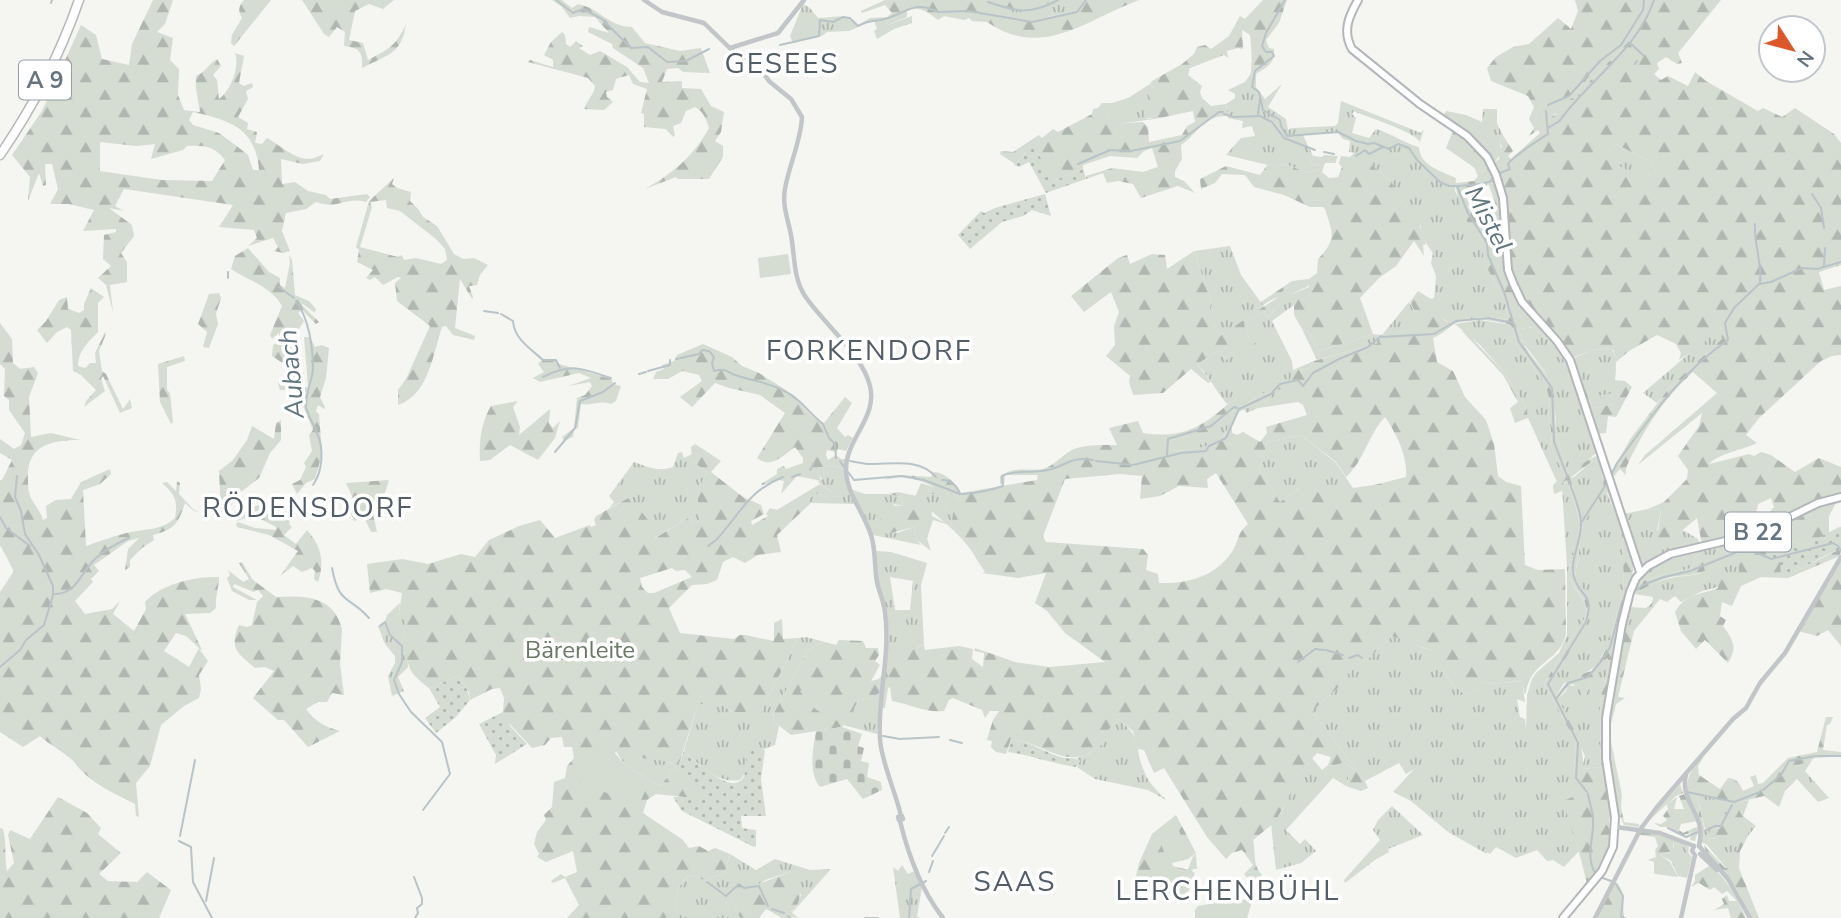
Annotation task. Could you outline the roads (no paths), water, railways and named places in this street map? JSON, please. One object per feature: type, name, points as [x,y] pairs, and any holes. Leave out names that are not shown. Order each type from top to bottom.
[{"type":"highway","name":"A 9","points":[[0,147],[46,69],[77,0]]},
{"type":"highway","name":"A 9","points":[[0,155],[29,110],[53,65],[77,0]]},
{"type":"main road","points":[[1357,0],[1348,22],[1352,49],[1420,104],[1467,136],[1487,157],[1498,182],[1504,207],[1508,270],[1513,284],[1522,302],[1570,360],[1638,569],[1622,628],[1606,718],[1606,759],[1616,827],[1612,851],[1598,876],[1563,918]]},
{"type":"main road","name":"B 22","points":[[1638,569],[1670,554],[1755,534],[1818,503],[1841,497]]},
{"type":"street","points":[[644,0],[662,12],[700,21],[744,61],[759,68],[770,82],[791,99],[802,117],[783,206],[790,228],[800,288],[855,356],[870,386],[870,409],[848,454],[847,480],[874,545],[878,587],[885,614],[881,752],[896,797],[907,848],[932,902],[943,918]]},
{"type":"street","points":[[730,48],[780,32],[804,0]]},
{"type":"street","points":[[1595,918],[1642,827],[1751,699],[1760,683],[1785,653],[1841,557]]},
{"type":"street","points":[[1681,918],[1701,834],[1700,822],[1682,782]]},
{"type":"street","points":[[1616,827],[1650,830],[1677,838],[1697,850],[1728,879],[1749,918]]},
{"type":"street","points":[[1697,850],[1735,893],[1749,918]]},
{"type":"street","points":[[1687,892],[1697,850]]},
{"type":"street","points":[[1695,865],[1702,860],[1711,864]]},
{"type":"waterway","points":[[988,2],[1007,8],[1031,10],[1058,0]]},
{"type":"waterway","points":[[851,19],[858,26],[912,8],[923,7],[938,12],[968,11],[1032,22],[1077,12],[1086,0]]},
{"type":"waterway","name":"Mistel","points":[[1285,0],[1266,33],[1262,46],[1274,56],[1255,71],[1252,87],[1259,92],[1263,110],[1280,120],[1287,136],[1338,132],[1356,141],[1374,143],[1389,149],[1398,144],[1409,148],[1417,160],[1440,182],[1457,186],[1468,213],[1487,243],[1488,255],[1504,292],[1519,342],[1552,388],[1554,442],[1568,478]]},
{"type":"waterway","points":[[1548,105],[1569,96],[1600,61],[1621,45],[1643,10],[1644,0]]},
{"type":"waterway","points":[[1548,128],[1560,121],[1625,49],[1647,18],[1654,0]]},
{"type":"waterway","points":[[560,3],[573,13],[583,9],[602,19],[631,48],[648,47],[667,62],[686,61],[709,49]]},
{"type":"waterway","points":[[780,45],[819,36],[820,20],[833,22],[843,17],[850,18]]},
{"type":"waterway","points":[[1630,43],[1644,56]]},
{"type":"waterway","name":"Mistel","points":[[1258,114],[1260,99]]},
{"type":"waterway","points":[[1500,173],[1510,169],[1508,164],[1511,161],[1548,134],[1546,111]]},
{"type":"waterway","points":[[1078,164],[1110,150],[1131,151],[1180,141],[1219,112],[1223,112]]},
{"type":"waterway","points":[[1224,114],[1234,117],[1260,116]]},
{"type":"waterway","name":"Mistel","points":[[1260,116],[1272,122],[1284,138],[1315,150]]},
{"type":"waterway","points":[[1356,156],[1365,150],[1369,154],[1383,147]]},
{"type":"waterway","points":[[1324,152],[1334,154]]},
{"type":"waterway","points":[[1458,186],[1482,184],[1491,181],[1494,175]]},
{"type":"waterway","points":[[1812,194],[1821,208],[1824,228]]},
{"type":"waterway","points":[[1755,224],[1760,282]]},
{"type":"waterway","points":[[1824,266],[1825,248]]},
{"type":"waterway","points":[[1611,475],[1617,463],[1667,397],[1695,366],[1728,340],[1725,323],[1734,308],[1759,284],[1771,282],[1802,268],[1817,269],[1841,262]]},
{"type":"waterway","points":[[228,272],[228,278]]},
{"type":"waterway","name":"Aubach","points":[[279,287],[294,298]]},
{"type":"waterway","name":"Aubach","points":[[296,301],[307,325],[312,352],[313,369],[306,407],[316,430],[321,452],[321,466],[313,485]]},
{"type":"waterway","points":[[484,311],[498,313]]},
{"type":"waterway","points":[[501,314],[513,321],[516,333],[528,348],[543,360],[556,360],[560,368]]},
{"type":"waterway","points":[[1382,337],[1434,334],[1456,321],[1489,318],[1513,323]]},
{"type":"waterway","points":[[1096,461],[1133,465],[1181,453],[1206,451],[1209,446],[1226,438],[1239,409],[1271,394],[1280,384],[1298,380],[1303,386],[1313,373],[1368,347],[1381,336]]},
{"type":"waterway","points":[[676,359],[699,354],[702,350],[709,351],[714,357],[714,371],[725,370],[781,389],[797,399],[822,423]]},
{"type":"waterway","points":[[648,371],[670,365],[670,360]]},
{"type":"waterway","points":[[543,377],[553,372],[577,368],[611,378]]},
{"type":"waterway","points":[[639,374],[646,372]]},
{"type":"waterway","points":[[555,452],[575,428],[580,401],[603,392],[615,383]]},
{"type":"waterway","points":[[1167,455],[1168,439],[1211,426],[1234,407],[1237,408]]},
{"type":"waterway","points":[[823,424],[835,444],[836,458]]},
{"type":"waterway","points":[[962,494],[1003,486],[1002,476],[1007,474],[1048,470],[1078,459],[1093,460]]},
{"type":"waterway","points":[[840,461],[844,467]]},
{"type":"waterway","points":[[850,461],[914,465],[930,471],[936,477]]},
{"type":"waterway","points":[[810,470],[814,463]]},
{"type":"waterway","points":[[848,472],[854,480],[901,476],[924,480],[960,494]]},
{"type":"waterway","points":[[792,477],[800,474]]},
{"type":"waterway","points":[[0,667],[44,625],[53,595],[53,586],[39,555],[25,534],[21,511],[15,497],[17,476]]},
{"type":"waterway","points":[[717,539],[753,496],[783,477]]},
{"type":"waterway","points":[[942,480],[953,484],[960,494]]},
{"type":"waterway","name":"Mistel","points":[[1569,481],[1581,523],[1573,571],[1589,605],[1586,622],[1548,684],[1578,743],[1576,778],[1587,792]]},
{"type":"waterway","points":[[1581,523],[1607,483]]},
{"type":"waterway","points":[[0,517],[6,528],[30,546]]},
{"type":"waterway","points":[[55,594],[69,590],[95,559],[129,538]]},
{"type":"waterway","points":[[708,546],[716,540]]},
{"type":"waterway","points":[[1633,592],[1643,585],[1690,571],[1737,552],[1755,552],[1771,559],[1833,543],[1841,551]]},
{"type":"waterway","name":"Aubach","points":[[332,568],[338,589],[369,618]]},
{"type":"waterway","points":[[1556,699],[1568,683],[1588,677],[1603,659],[1610,647],[1622,602],[1626,598]]},
{"type":"waterway","name":"Aubach","points":[[380,626],[385,622],[390,635],[402,646],[402,662],[395,678]]},
{"type":"waterway","points":[[1298,662],[1315,649],[1324,650]]},
{"type":"waterway","points":[[1326,650],[1343,655]]},
{"type":"waterway","points":[[1349,658],[1358,655],[1362,658]]},
{"type":"waterway","name":"Aubach","points":[[394,680],[399,694],[411,712],[442,742],[450,774],[423,810]]},
{"type":"waterway","points":[[883,736],[900,739],[939,737]]},
{"type":"waterway","points":[[950,740],[962,743]]},
{"type":"waterway","points":[[1763,790],[1781,775],[1789,761],[1815,756]]},
{"type":"waterway","points":[[1817,756],[1841,756]]},
{"type":"waterway","points":[[180,836],[195,760]]},
{"type":"waterway","points":[[1687,792],[1734,802],[1760,792]]},
{"type":"waterway","name":"Mistel","points":[[1588,794],[1593,817],[1590,854],[1596,874]]},
{"type":"waterway","points":[[1705,831],[1721,826],[1732,805]]},
{"type":"waterway","points":[[945,833],[949,827]]},
{"type":"waterway","points":[[1668,828],[1686,837],[1698,832]]},
{"type":"waterway","points":[[932,856],[944,836]]},
{"type":"waterway","points":[[179,841],[191,847],[193,882],[212,918]]},
{"type":"waterway","points":[[206,901],[214,858]]},
{"type":"waterway","points":[[929,872],[933,861]]},
{"type":"waterway","name":"Aubach","points":[[414,877],[422,898],[415,918]]},
{"type":"waterway","name":"Mistel","points":[[1600,877],[1611,881]]},
{"type":"waterway","points":[[909,918],[911,889],[926,881]]},
{"type":"waterway","points":[[707,882],[726,896],[739,884],[744,888],[759,886],[768,906]]},
{"type":"waterway","name":"Mistel","points":[[1616,884],[1623,896],[1621,918]]},
{"type":"waterway","points":[[772,909],[784,913]]},
{"type":"waterway","points":[[865,918],[878,918]]},
{"type":"district","name":"GESEES","points":[[782,63]]},
{"type":"district","name":"FORKENDORF","points":[[869,350]]},
{"type":"district","name":"RÖDENSDORF","points":[[308,507]]},
{"type":"district","name":"SAAS","points":[[1015,881]]},
{"type":"district","name":"LERCHENBÜHL","points":[[1228,890]]},
{"type":"park label","name":"Bärenleite","points":[[580,650]]}]
